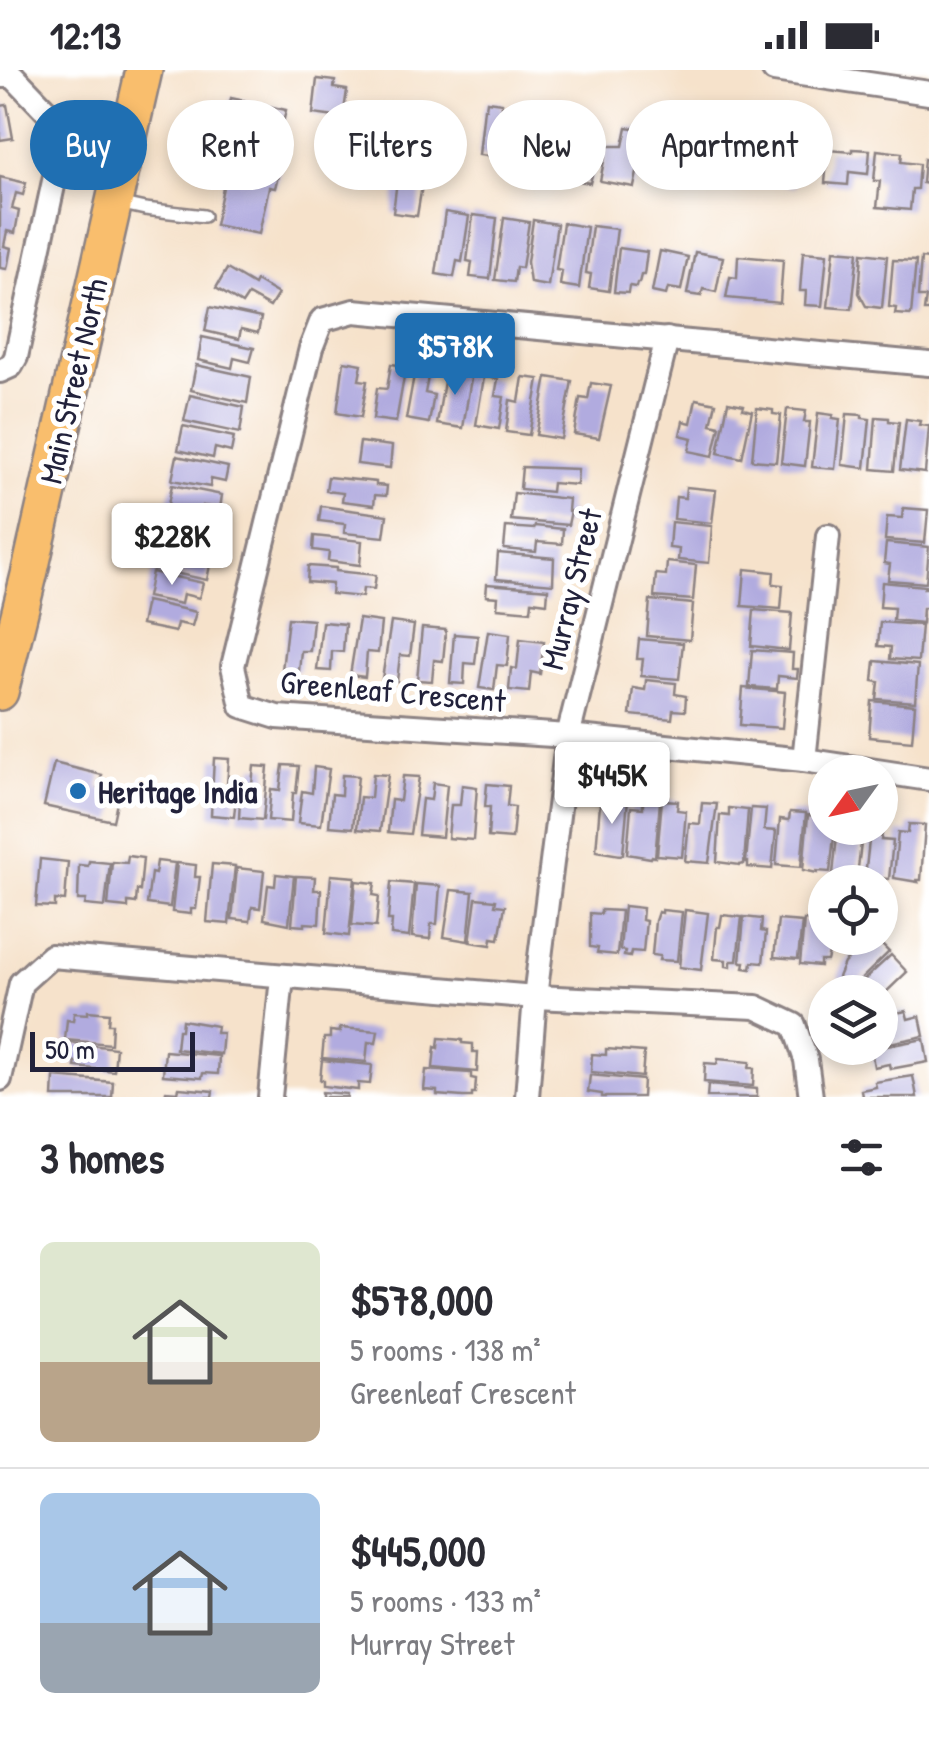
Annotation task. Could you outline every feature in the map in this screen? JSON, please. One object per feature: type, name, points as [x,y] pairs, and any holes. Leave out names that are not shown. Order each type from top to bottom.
[{"type":"main road","name":"Main Street North","points":[[0,692],[144,70]]},
{"type":"street","points":[[774,70],[929,93]]},
{"type":"street","points":[[0,76],[13,76],[65,130],[16,357],[11,366],[0,372]]},
{"type":"street","name":"Greenleaf Crescent","points":[[568,736],[277,717],[242,706],[233,666],[306,367],[322,320],[354,311],[667,339]]},
{"type":"street","points":[[667,339],[929,364]]},
{"type":"street","name":"Murray Street","points":[[527,1097],[535,996],[568,736],[667,339]]},
{"type":"street","points":[[804,760],[828,536]]},
{"type":"street","points":[[568,736],[804,760],[929,779]]},
{"type":"street","points":[[0,1079],[21,983],[51,956],[535,996],[756,1007],[794,1025],[806,1060],[811,1097]]},
{"type":"street","points":[[270,1097],[282,977]]},
{"type":"lane","points":[[114,202],[144,210],[204,216]]},
{"type":"building","points":[[317,79],[335,81],[334,88],[347,90],[346,100],[315,100]]},
{"type":"building","points":[[487,101],[487,156],[479,155]]},
{"type":"building","points":[[7,105],[13,138],[0,140],[0,106]]},
{"type":"building","points":[[626,132],[626,186],[606,182],[607,146],[623,146]]},
{"type":"building","points":[[833,150],[870,150],[868,174],[849,172],[848,185],[833,184]]},
{"type":"building","points":[[877,150],[902,153],[901,162],[919,164],[910,210],[877,207]]},
{"type":"building","points":[[924,159],[929,160],[929,184],[922,183]]},
{"type":"building","points":[[0,177],[26,183],[23,195],[16,193],[12,209],[19,211],[15,233],[7,231],[4,246],[11,248],[7,269],[0,268]]},
{"type":"building","points":[[222,190],[268,190],[259,234],[215,225]]},
{"type":"building","points":[[396,190],[421,190],[417,216],[393,213]]},
{"type":"building","points":[[445,212],[469,216],[462,262],[457,261],[454,277],[436,274]]},
{"type":"building","points":[[473,215],[497,218],[490,279],[470,277],[472,262],[467,261]]},
{"type":"building","points":[[504,218],[529,222],[522,268],[516,267],[514,282],[495,280]]},
{"type":"building","points":[[533,220],[557,224],[548,286],[530,283],[527,262]]},
{"type":"building","points":[[563,223],[587,227],[579,288],[560,285],[562,271],[556,270]]},
{"type":"building","points":[[592,226],[617,229],[609,291],[589,288],[591,274],[586,273]]},
{"type":"building","points":[[619,248],[647,252],[644,275],[636,287],[629,286],[628,293],[614,292]]},
{"type":"building","points":[[834,250],[858,252],[852,309],[828,307]]},
{"type":"building","points":[[660,251],[688,257],[681,290],[668,288],[666,295],[652,292]]},
{"type":"building","points":[[695,252],[723,257],[716,292],[703,289],[701,296],[687,294]]},
{"type":"building","points":[[803,252],[827,254],[822,306],[805,305],[806,291],[800,291]]},
{"type":"building","points":[[862,253],[887,256],[882,308],[866,306],[859,293]]},
{"type":"building","points":[[738,256],[783,260],[780,303],[726,298],[730,277],[737,278]]},
{"type":"building","points":[[921,258],[929,259],[929,311],[924,311],[926,297],[918,297]]},
{"type":"building","points":[[893,260],[916,261],[911,315],[895,314],[896,308],[889,307]]},
{"type":"building","points":[[227,269],[278,294],[270,307],[248,295],[242,304],[216,288]]},
{"type":"building","points":[[210,307],[261,318],[258,333],[241,329],[239,339],[205,331]]},
{"type":"building","points":[[202,337],[254,348],[250,362],[234,358],[232,368],[198,360]]},
{"type":"building","points":[[344,361],[362,364],[359,380],[367,381],[361,417],[337,413]]},
{"type":"building","points":[[391,364],[406,366],[396,422],[373,419],[377,388],[387,389]]},
{"type":"building","points":[[196,365],[251,377],[247,403],[191,390]]},
{"type":"building","points":[[446,369],[472,372],[463,428],[437,424]]},
{"type":"building","points":[[415,370],[429,372],[425,393],[434,395],[429,423],[406,419]]},
{"type":"building","points":[[484,377],[498,379],[495,396],[504,397],[499,429],[476,425]]},
{"type":"building","points":[[523,377],[539,379],[529,435],[506,432],[510,400],[519,402]]},
{"type":"building","points":[[547,377],[572,381],[561,439],[536,435]]},
{"type":"building","points":[[591,383],[611,386],[599,438],[574,434],[580,398],[588,399]]},
{"type":"building","points":[[190,395],[244,407],[240,433],[184,421]]},
{"type":"building","points":[[696,399],[716,403],[711,424],[720,426],[713,456],[689,451],[692,438],[680,435],[683,421],[691,423]]},
{"type":"building","points":[[728,402],[752,411],[742,458],[718,453]]},
{"type":"building","points":[[757,408],[781,415],[776,462],[752,460]]},
{"type":"building","points":[[787,409],[806,411],[804,422],[810,422],[805,466],[781,463]]},
{"type":"building","points":[[818,413],[840,419],[835,469],[812,467]]},
{"type":"building","points":[[847,414],[870,419],[865,468],[842,465]]},
{"type":"building","points":[[876,417],[899,422],[894,471],[872,469]]},
{"type":"building","points":[[906,419],[929,426],[925,473],[900,470]]},
{"type":"building","points":[[183,426],[234,437],[231,452],[215,448],[213,458],[178,450]]},
{"type":"building","points":[[360,442],[392,446],[390,468],[357,464]]},
{"type":"building","points":[[177,456],[228,467],[225,482],[211,479],[210,487],[172,480]]},
{"type":"building","points":[[522,467],[578,469],[577,485],[552,483],[551,492],[520,489]]},
{"type":"building","points":[[328,477],[376,482],[387,486],[386,496],[375,495],[374,505],[342,501],[343,493],[326,491]]},
{"type":"building","points":[[172,485],[222,495],[220,509],[203,506],[201,516],[167,509]]},
{"type":"building","points":[[686,487],[716,490],[712,523],[674,519],[676,497],[685,498]]},
{"type":"building","points":[[514,493],[569,499],[568,525],[511,520]]},
{"type":"building","points":[[321,506],[387,515],[384,537],[344,533],[345,524],[319,521]]},
{"type":"building","points":[[903,508],[928,510],[925,543],[885,540],[887,517],[902,518]]},
{"type":"building","points":[[165,512],[218,524],[214,550],[159,537]]},
{"type":"building","points":[[671,522],[712,526],[709,563],[678,560],[679,549],[669,548]]},
{"type":"building","points":[[506,527],[563,529],[562,544],[537,542],[536,552],[504,549]]},
{"type":"building","points":[[314,536],[362,541],[360,565],[328,561],[329,552],[313,550]]},
{"type":"building","points":[[157,542],[212,555],[207,580],[151,568]]},
{"type":"building","points":[[886,543],[929,547],[926,583],[888,580],[890,564],[884,563]]},
{"type":"building","points":[[498,553],[554,558],[553,584],[496,579]]},
{"type":"building","points":[[667,562],[696,565],[693,600],[654,597],[656,574],[666,575]]},
{"type":"building","points":[[308,566],[376,575],[374,589],[363,588],[362,597],[331,594],[332,584],[307,582]]},
{"type":"building","points":[[745,569],[774,572],[773,584],[783,585],[781,609],[742,606]]},
{"type":"building","points":[[152,572],[203,583],[199,598],[183,594],[181,604],[147,597]]},
{"type":"building","points":[[882,582],[929,588],[929,608],[923,608],[922,623],[893,620],[894,608],[880,607]]},
{"type":"building","points":[[487,584],[548,589],[547,603],[532,601],[531,611],[497,608],[498,597],[486,596]]},
{"type":"building","points":[[650,600],[693,604],[690,640],[647,636]]},
{"type":"building","points":[[146,601],[196,612],[192,626],[177,623],[175,632],[141,625]]},
{"type":"building","points":[[754,610],[792,613],[789,650],[751,646]]},
{"type":"building","points":[[288,618],[313,620],[310,651],[301,651],[299,671],[282,670]]},
{"type":"building","points":[[359,619],[381,622],[378,653],[367,652],[365,677],[350,675]]},
{"type":"building","points":[[322,622],[345,624],[343,652],[332,651],[331,671],[317,670]]},
{"type":"building","points":[[391,622],[414,625],[410,656],[400,655],[397,681],[382,679]]},
{"type":"building","points":[[880,622],[921,625],[918,661],[890,659],[891,647],[878,646]]},
{"type":"building","points":[[422,628],[446,630],[443,661],[434,660],[432,681],[417,680]]},
{"type":"building","points":[[488,631],[510,634],[507,666],[497,665],[494,690],[479,688]]},
{"type":"building","points":[[454,634],[478,636],[475,664],[465,663],[464,684],[450,683]]},
{"type":"building","points":[[520,639],[544,642],[540,674],[531,672],[529,692],[509,690],[511,668],[517,669]]},
{"type":"building","points":[[639,639],[683,643],[679,679],[641,676],[643,659],[637,659]]},
{"type":"building","points":[[752,650],[793,653],[792,669],[798,669],[797,678],[778,676],[777,689],[749,687]]},
{"type":"building","points":[[875,661],[918,665],[915,702],[877,699],[879,682],[873,681]]},
{"type":"building","points":[[646,680],[676,683],[675,694],[686,696],[685,711],[673,710],[672,719],[630,715],[633,688],[645,690]]},
{"type":"building","points":[[743,688],[785,692],[782,728],[740,725]]},
{"type":"building","points":[[872,701],[915,705],[912,741],[869,737]]},
{"type":"building","points":[[214,758],[229,759],[227,785],[237,786],[234,817],[211,815]]},
{"type":"building","name":"Heritage India","points":[[54,763],[102,775],[98,788],[119,793],[113,821],[44,806]]},
{"type":"building","points":[[283,765],[299,766],[291,822],[268,820],[271,789],[280,790]]},
{"type":"building","points":[[254,766],[268,767],[263,820],[239,818],[241,783],[252,784]]},
{"type":"building","points":[[314,767],[329,769],[321,825],[298,823],[302,791],[312,793]]},
{"type":"building","points":[[373,774],[388,775],[380,831],[357,829],[360,797],[371,798]]},
{"type":"building","points":[[342,775],[358,776],[353,828],[329,826],[332,794],[341,795]]},
{"type":"building","points":[[403,776],[419,777],[410,834],[388,832],[391,800],[400,801]]},
{"type":"building","points":[[433,783],[447,785],[442,837],[418,835],[422,799],[431,800]]},
{"type":"building","points":[[487,784],[509,786],[507,806],[515,807],[512,839],[488,837]]},
{"type":"building","points":[[462,785],[477,787],[473,840],[448,838],[451,805],[460,805]]},
{"type":"building","points":[[610,797],[628,799],[620,855],[596,851],[600,804],[609,805]]},
{"type":"building","points":[[643,800],[660,802],[655,857],[651,858],[627,854],[631,807],[643,808]]},
{"type":"building","points":[[662,800],[678,801],[677,810],[686,811],[682,857],[657,855]]},
{"type":"building","points":[[702,803],[717,804],[709,863],[685,861],[689,823],[700,824]]},
{"type":"building","points":[[729,808],[748,810],[744,864],[740,865],[717,862],[720,815],[729,816]]},
{"type":"building","points":[[751,808],[766,809],[764,830],[776,831],[772,869],[748,867],[746,862]]},
{"type":"building","points":[[790,812],[806,813],[801,867],[776,865],[780,819],[789,820]]},
{"type":"building","points":[[808,815],[808,845],[833,845],[831,865],[808,865],[808,871],[803,870]]},
{"type":"building","points":[[909,824],[925,825],[918,882],[898,879],[895,865],[898,832],[908,833]]},
{"type":"building","points":[[836,845],[861,845],[858,865],[834,865]]},
{"type":"building","points":[[869,845],[893,845],[890,865],[866,865]]},
{"type":"building","points":[[128,856],[143,858],[136,903],[128,902],[128,908],[108,906],[112,862],[127,863]]},
{"type":"building","points":[[40,859],[68,862],[65,901],[55,900],[55,907],[36,906]]},
{"type":"building","points":[[89,861],[110,863],[105,907],[85,905],[86,900],[78,900],[79,865],[88,866]]},
{"type":"building","points":[[157,861],[175,863],[170,907],[147,904],[151,873],[155,874]]},
{"type":"building","points":[[177,863],[196,865],[195,877],[200,877],[196,909],[191,909],[191,914],[172,912]]},
{"type":"building","points":[[212,864],[235,866],[229,924],[207,922]]},
{"type":"building","points":[[237,868],[264,871],[260,908],[252,907],[250,921],[232,919]]},
{"type":"building","points":[[276,874],[294,876],[289,924],[264,919],[268,885],[275,886]]},
{"type":"building","points":[[331,875],[355,877],[349,936],[326,933]]},
{"type":"building","points":[[296,876],[315,877],[314,890],[321,890],[319,924],[292,925]]},
{"type":"building","points":[[356,881],[375,883],[373,895],[379,896],[376,927],[352,925]]},
{"type":"building","points":[[391,882],[414,884],[409,937],[391,935]]},
{"type":"building","points":[[416,884],[440,886],[437,924],[431,924],[430,939],[412,937]]},
{"type":"building","points":[[451,890],[473,892],[468,941],[444,937]]},
{"type":"building","points":[[476,898],[496,900],[495,905],[505,906],[499,939],[492,938],[491,945],[470,942]]},
{"type":"building","points":[[624,906],[643,908],[642,920],[646,921],[643,952],[631,951],[630,957],[620,950]]},
{"type":"building","points":[[601,910],[621,911],[617,955],[597,953],[598,948],[590,947],[590,913],[601,914]]},
{"type":"building","points":[[662,910],[682,912],[677,961],[659,960],[660,956],[652,955],[655,921]]},
{"type":"building","points":[[685,910],[708,913],[701,970],[679,967]]},
{"type":"building","points":[[722,915],[742,917],[737,961],[731,961],[731,967],[726,966],[726,960],[714,959]]},
{"type":"building","points":[[744,917],[762,919],[761,931],[766,932],[763,963],[752,962],[751,969],[740,962]]},
{"type":"building","points":[[778,920],[802,922],[798,959],[774,957]]},
{"type":"building","points":[[804,920],[808,921],[808,955],[829,955],[827,961],[820,961],[820,966],[800,964]]},
{"type":"building","points":[[852,955],[886,955],[865,975],[839,975]]},
{"type":"building","points":[[891,955],[907,972],[898,981],[898,975],[869,975]]},
{"type":"building","points":[[906,1011],[908,1019],[920,1016],[924,1036],[898,1041],[898,1013]]},
{"type":"building","points":[[74,1013],[109,1013],[111,1044],[65,1040],[67,1020],[73,1021]]},
{"type":"building","points":[[182,1020],[217,1026],[216,1033],[223,1033],[221,1054],[176,1049]]},
{"type":"building","points":[[340,1028],[378,1031],[376,1043],[368,1042],[366,1062],[322,1058],[324,1038],[330,1038],[330,1031],[340,1032]]},
{"type":"building","points":[[439,1038],[473,1044],[473,1052],[478,1052],[477,1072],[433,1068]]},
{"type":"building","points":[[924,1039],[928,1062],[890,1069],[889,1065],[898,1065],[898,1044]]},
{"type":"building","points":[[62,1042],[116,1048],[114,1071],[75,1067],[76,1062],[61,1061]]},
{"type":"building","points":[[606,1049],[644,1052],[642,1077],[591,1072],[592,1054],[606,1055]]},
{"type":"building","points":[[165,1051],[219,1056],[218,1074],[203,1073],[202,1078],[163,1075]]},
{"type":"building","points":[[718,1059],[750,1062],[749,1068],[754,1068],[753,1086],[704,1082],[705,1063],[717,1064]]},
{"type":"building","points":[[322,1060],[372,1065],[370,1084],[358,1083],[358,1090],[323,1086]]},
{"type":"building","points":[[426,1070],[471,1073],[471,1078],[476,1079],[475,1093],[463,1097],[424,1090]]},
{"type":"building","points":[[590,1075],[643,1080],[642,1097],[602,1097],[588,1092]]},
{"type":"building","points":[[913,1076],[917,1097],[862,1097],[861,1090],[876,1087],[875,1082]]},
{"type":"building","points":[[54,1077],[113,1082],[112,1097],[53,1097]]},
{"type":"building","points":[[708,1085],[757,1089],[757,1097],[707,1097]]},
{"type":"building","points":[[179,1088],[213,1091],[212,1097],[165,1097],[166,1091],[178,1092]]},
{"type":"building","points":[[322,1092],[347,1094],[347,1097],[322,1097]]},
{"type":"place","name":"Heritage India","points":[[78,791]]}]
